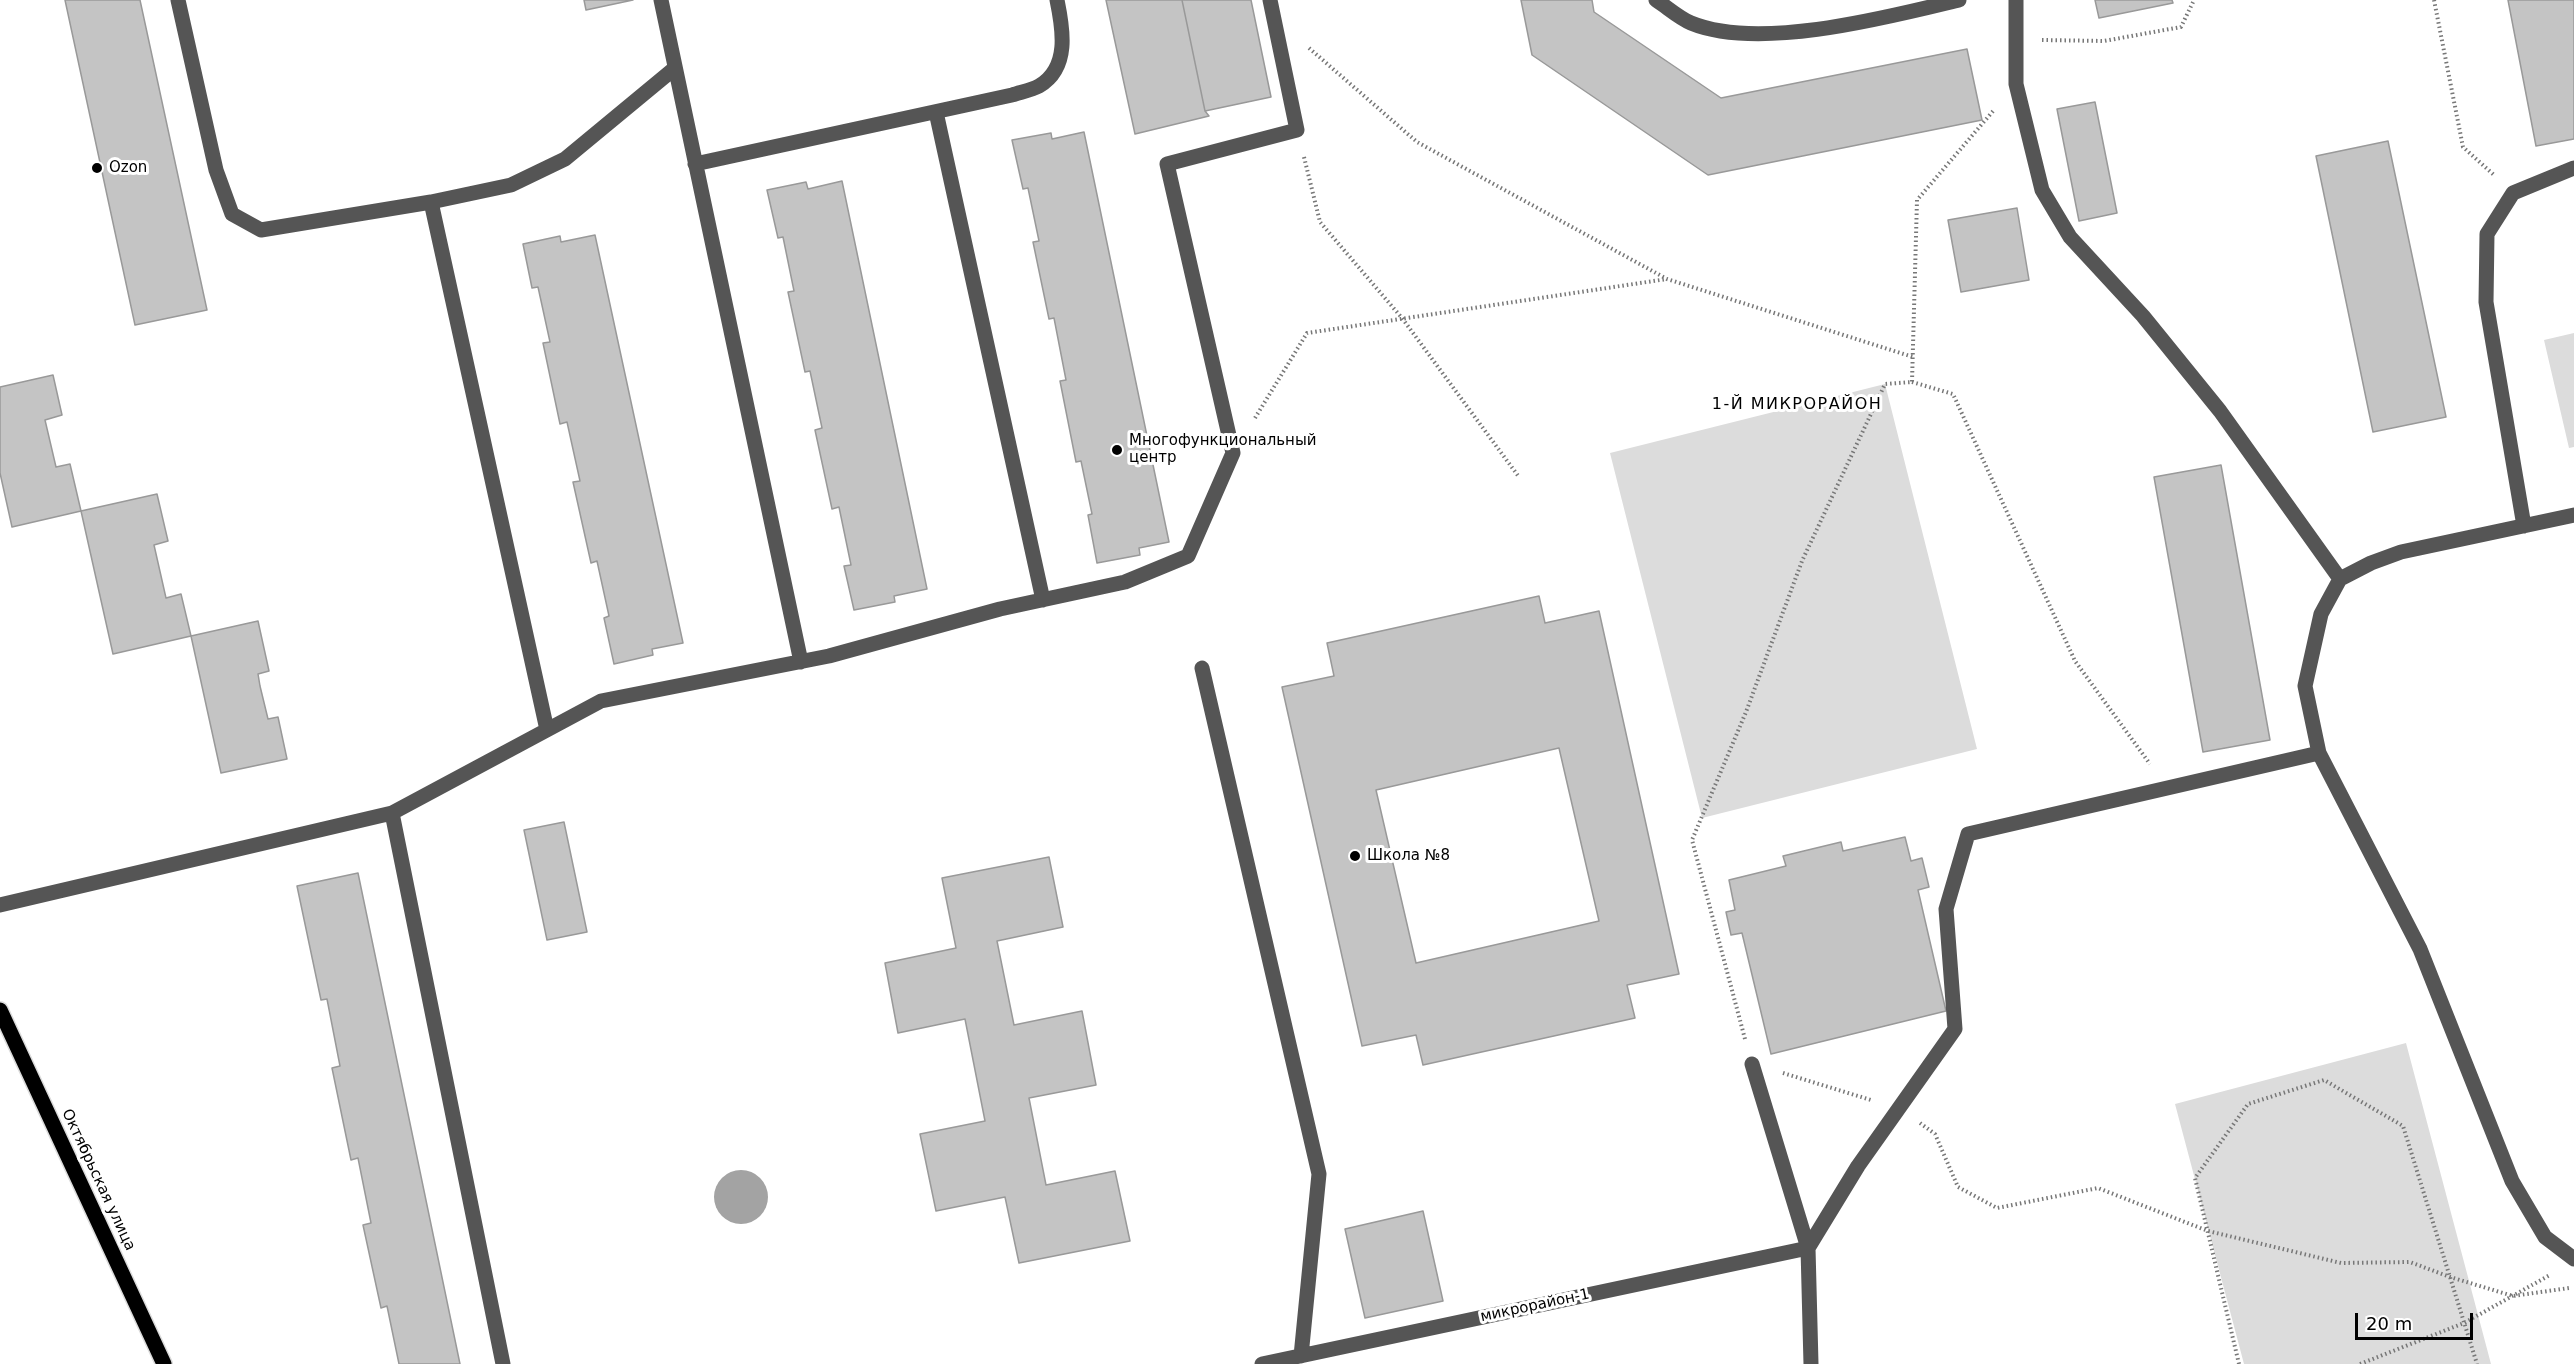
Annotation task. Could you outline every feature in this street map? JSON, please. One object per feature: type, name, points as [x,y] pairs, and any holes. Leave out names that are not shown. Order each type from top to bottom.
[{"type":"main road","name":"Октябрьская улица","points":[[0,1010],[164,1364]]},
{"type":"lane","points":[[178,0],[216,170],[232,214],[261,230],[431,202],[511,185],[565,159],[675,68]]},
{"type":"lane","points":[[661,0],[801,662]]},
{"type":"lane","points":[[695,164],[1012,95],[1040,86],[1054,71],[1064,45],[1057,0]]},
{"type":"lane","points":[[0,905],[392,813],[601,701],[801,662],[1043,600],[1125,582],[1188,556],[1233,453],[1167,164],[1298,130],[1270,0]]},
{"type":"lane","points":[[1656,0],[1690,22],[1728,32],[1795,31],[1879,19],[1959,0]]},
{"type":"lane","points":[[2016,0],[2016,84],[2042,190],[2070,237],[2143,316],[2220,411],[2340,579]]},
{"type":"lane","points":[[936,112],[1043,600]]},
{"type":"lane","points":[[2524,526],[2486,302],[2487,234],[2513,193],[2574,168]]},
{"type":"lane","points":[[431,202],[547,730]]},
{"type":"lane","points":[[2574,515],[2401,552],[2371,563],[2340,579],[2321,614],[2305,686],[2319,753],[2420,949],[2512,1181],[2545,1237],[2574,1259]]},
{"type":"lane","points":[[1202,668],[1319,1174],[1301,1356]]},
{"type":"lane","points":[[1808,1248],[1858,1166],[1955,1029],[1946,909],[1968,834],[2319,753]]},
{"type":"lane","points":[[392,813],[503,1364]]},
{"type":"lane","points":[[1752,1064],[1808,1248],[1811,1364]]},
{"type":"lane","name":"микрорайон-1","points":[[1262,1364],[1808,1248]]},
{"type":"path","points":[[2016,40],[2104,41],[2181,27],[2194,0]]},
{"type":"path","points":[[2434,0],[2463,147],[2513,193]]},
{"type":"path","points":[[1274,17],[1417,142],[1667,279],[1913,357]]},
{"type":"path","points":[[1912,382],[1917,200],[2016,84]]},
{"type":"path","points":[[1298,130],[1320,222],[1402,318],[1519,477]]},
{"type":"path","points":[[1233,453],[1307,333],[1667,279]]},
{"type":"path","points":[[2168,788],[2075,661],[1953,394],[1912,382],[1885,384],[1802,561],[1746,712],[1692,840],[1752,1064],[1899,1108],[1935,1134],[1958,1187],[1997,1208],[2098,1188],[2208,1231],[2342,1263],[2410,1262],[2513,1296],[2574,1287]]},
{"type":"path","points":[[2239,1364],[2195,1178],[2248,1104],[2324,1080],[2403,1126],[2477,1364]]},
{"type":"path","points":[[2360,1364],[2464,1323],[2554,1273]]},
{"type":"shaded area","points":[[2574,333],[2574,447],[2569,448],[2544,340]]},
{"type":"shaded area","points":[[1885,384],[1977,749],[1702,818],[1610,453]]},
{"type":"shaded area","points":[[2406,1043],[2491,1364],[2244,1364],[2175,1104]]},
{"type":"shaded area","points":[[736,1170],[746,1170],[756,1174],[764,1182],[768,1197],[764,1212],[756,1220],[746,1224],[736,1224],[726,1220],[718,1212],[714,1202],[714,1192],[718,1182],[726,1174]]},
{"type":"building","points":[[65,0],[140,0],[207,310],[135,325]]},
{"type":"building","points":[[584,0],[633,0],[586,10]]},
{"type":"building","points":[[1106,0],[1182,0],[1205,111],[1209,116],[1135,134]]},
{"type":"building","points":[[1182,0],[1251,0],[1271,97],[1205,111]]},
{"type":"building","points":[[1521,0],[1592,0],[1594,12],[1721,98],[1967,49],[1982,120],[1708,175],[1532,55]]},
{"type":"building","points":[[2095,0],[2172,0],[2173,3],[2099,18]]},
{"type":"building","points":[[2508,0],[2574,0],[2574,139],[2536,146]]},
{"type":"building","points":[[2095,102],[2117,213],[2079,221],[2057,109]]},
{"type":"building","points":[[1084,132],[1169,542],[1139,548],[1140,555],[1097,563],[1088,515],[1092,514],[1081,461],[1076,462],[1060,381],[1066,380],[1054,318],[1049,319],[1033,242],[1039,241],[1028,188],[1023,189],[1012,140],[1051,133],[1052,139]]},
{"type":"building","points":[[2388,141],[2446,417],[2373,432],[2316,156]]},
{"type":"building","points":[[842,181],[927,589],[894,596],[895,602],[854,610],[844,566],[851,565],[839,507],[832,509],[815,430],[822,428],[810,371],[805,372],[788,292],[794,291],[783,237],[778,238],[767,190],[806,182],[808,189]]},
{"type":"building","points":[[2017,208],[2029,280],[1961,292],[1948,220]]},
{"type":"building","points":[[595,235],[683,643],[652,649],[653,655],[614,664],[604,618],[609,616],[597,561],[591,563],[573,482],[580,481],[567,422],[560,424],[543,343],[550,342],[538,287],[532,288],[523,244],[560,236],[561,242]]},
{"type":"building","points":[[53,375],[62,415],[45,420],[56,467],[70,464],[81,511],[12,527],[0,473],[0,387]]},
{"type":"building","points":[[2221,465],[2270,740],[2203,752],[2154,477]]},
{"type":"building","points":[[157,494],[168,541],[154,545],[166,598],[181,594],[191,636],[113,654],[81,511]]},
{"type":"building","name":"Школа №8","points":[[1539,596],[1545,623],[1599,611],[1679,974],[1627,985],[1635,1018],[1423,1065],[1416,1035],[1362,1046],[1282,687],[1334,676],[1327,643]],"holes":[[[1559,748],[1599,921],[1416,963],[1376,790]]]},
{"type":"building","points":[[258,621],[269,671],[258,674],[260,686],[268,719],[278,717],[287,759],[221,773],[191,636]]},
{"type":"building","points":[[564,822],[587,932],[547,940],[524,830]]},
{"type":"building","points":[[1905,837],[1911,861],[1922,858],[1929,887],[1918,890],[1946,1011],[1771,1054],[1742,933],[1731,935],[1726,912],[1735,910],[1729,880],[1786,866],[1783,856],[1841,842],[1843,851]]},
{"type":"building","points":[[1049,857],[1063,927],[997,941],[1014,1025],[1082,1011],[1096,1085],[1029,1098],[1046,1185],[1115,1171],[1130,1241],[1019,1263],[1005,1197],[936,1211],[920,1134],[985,1121],[965,1019],[898,1033],[885,963],[956,948],[942,878]]},
{"type":"building","points":[[358,873],[460,1364],[399,1364],[387,1306],[381,1308],[363,1225],[371,1223],[358,1158],[351,1160],[332,1068],[340,1066],[327,999],[321,1000],[297,886]]},
{"type":"building","points":[[1423,1211],[1443,1301],[1365,1318],[1345,1229]]},
{"type":"place","name":"Ozon","points":[[97,168]]},
{"type":"place","name":"Многофункциональный центр","points":[[1117,450]]},
{"type":"place","name":"Школа №8","points":[[1355,856]]},
{"type":"district","name":"1-Й МИКРОРАЙОН","points":[[1797,405]]}]
